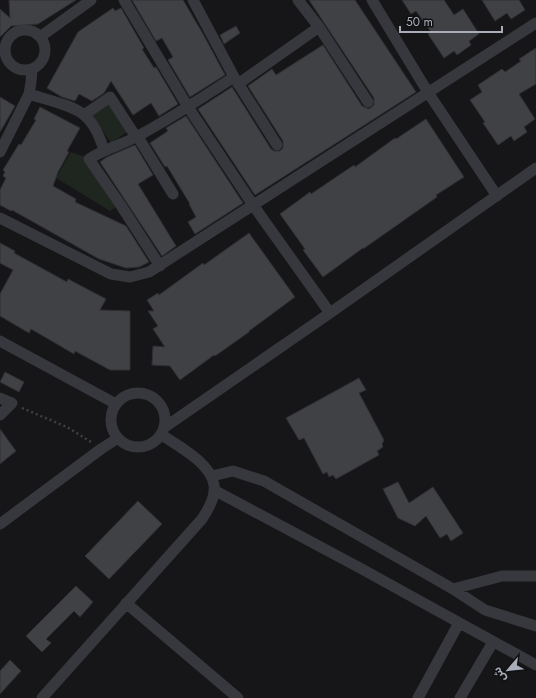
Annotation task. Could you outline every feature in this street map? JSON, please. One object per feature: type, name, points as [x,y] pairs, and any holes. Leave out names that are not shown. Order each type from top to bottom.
[{"type":"street","points":[[40,37],[91,0]]},
{"type":"street","points":[[124,0],[188,107],[253,205],[330,314]]},
{"type":"street","points":[[193,0],[236,80],[277,145]]},
{"type":"street","points":[[298,0],[319,27],[368,102]]},
{"type":"street","points":[[372,0],[429,94],[497,196]]},
{"type":"street","points":[[0,218],[111,274],[130,277],[149,272],[429,94],[536,24]]},
{"type":"street","points":[[160,266],[120,204],[90,162],[90,159],[104,150],[136,137],[236,80],[319,27]]},
{"type":"street","points":[[22,30],[32,31],[40,37],[45,46],[45,56],[40,64],[32,70],[22,70],[15,68],[10,64],[6,56],[3,40],[22,30]]},
{"type":"street","points":[[0,152],[29,94],[32,70]]},
{"type":"street","points":[[29,94],[72,108],[84,115],[94,126],[104,150]]},
{"type":"street","points":[[84,115],[110,97],[136,137],[138,137],[173,194]]},
{"type":"street","points":[[163,431],[166,419],[161,405],[150,396],[143,393],[135,393],[121,399],[116,404],[111,418],[114,432],[118,438],[130,446],[137,448],[151,445],[163,431],[536,168]]},
{"type":"street","points":[[0,341],[116,404]]},
{"type":"street","points":[[0,398],[12,403],[0,415]]},
{"type":"street","points":[[42,698],[202,519],[208,510],[215,486],[212,476],[192,455],[163,431]]},
{"type":"street","points":[[0,524],[101,448],[118,438]]},
{"type":"street","points":[[212,476],[233,471],[264,481],[453,589],[485,610],[536,626]]},
{"type":"street","points":[[214,490],[536,665]]},
{"type":"street","points":[[453,589],[502,576],[536,576]]},
{"type":"street","points":[[126,603],[238,698]]},
{"type":"street","points":[[418,698],[459,623]]},
{"type":"street","points":[[460,698],[493,642]]},
{"type":"path","points":[[12,403],[67,427],[101,448]]},
{"type":"shaded area","points":[[111,99],[131,129],[111,143],[91,113]]},
{"type":"shaded area","points":[[71,152],[83,156],[120,204],[110,211],[56,178]]},
{"type":"building","points":[[9,0],[76,0],[38,24],[11,26],[0,37],[0,9],[10,18]]},
{"type":"building","points":[[132,0],[183,0],[225,75],[190,97],[168,60],[173,57],[162,38],[156,41]]},
{"type":"building","points":[[309,0],[355,0],[416,92],[255,195],[198,109],[232,87],[271,149],[274,151],[280,151],[283,148],[283,141],[248,86],[272,69],[276,75],[323,45],[362,106],[369,109],[374,105],[374,98]]},
{"type":"building","points":[[402,0],[444,0],[454,15],[463,9],[479,34],[469,41],[471,45],[457,55],[454,51],[444,58],[428,34],[431,32],[416,11],[411,14]]},
{"type":"building","points":[[482,0],[519,0],[525,10],[511,19],[507,13],[495,21]]},
{"type":"building","points":[[113,8],[115,11],[121,8],[144,48],[142,49],[154,68],[156,67],[178,104],[159,116],[151,103],[133,115],[111,81],[104,93],[92,101],[79,94],[75,101],[62,97],[47,88],[78,32]]},
{"type":"building","points":[[236,26],[240,33],[224,44],[220,35]]},
{"type":"building","points":[[536,48],[536,84],[519,94],[535,119],[524,127],[527,132],[514,141],[511,136],[498,145],[470,100],[482,92],[478,85],[502,69],[505,72],[521,61],[519,59]]},
{"type":"building","points":[[0,97],[15,106],[0,132]]},
{"type":"building","points":[[40,107],[80,128],[67,151],[69,152],[58,172],[53,186],[76,199],[75,202],[126,226],[149,262],[139,267],[126,268],[99,259],[12,210],[11,211],[0,205],[0,190],[6,178],[3,176],[5,172],[3,170],[19,144],[21,145],[36,120],[34,119]]},
{"type":"building","points":[[186,116],[243,203],[195,234],[188,222],[196,217],[190,204],[167,166],[165,167],[150,143],[168,131],[166,128]]},
{"type":"building","points":[[426,119],[464,177],[436,195],[437,197],[323,277],[303,250],[305,249],[280,214],[310,192],[311,194],[354,165],[355,167],[395,138],[396,139]]},
{"type":"building","points":[[135,145],[153,175],[138,184],[176,246],[162,256],[100,162],[107,157]]},
{"type":"building","points":[[249,233],[295,297],[249,332],[180,380],[170,366],[152,365],[153,346],[165,347],[153,329],[158,326],[148,311],[154,311],[147,300],[158,293],[159,295],[203,263],[204,265]]},
{"type":"building","points":[[0,243],[15,251],[14,253],[67,282],[68,279],[106,299],[100,310],[130,311],[130,370],[110,370],[75,351],[74,354],[31,329],[29,333],[0,316],[0,294],[13,270],[0,263]]},
{"type":"building","points":[[5,372],[24,382],[19,392],[0,382]]},
{"type":"building","points":[[359,378],[366,390],[359,393],[384,440],[382,444],[383,447],[377,451],[379,455],[336,479],[333,475],[329,477],[327,472],[323,474],[304,438],[299,440],[286,418]]},
{"type":"building","points":[[0,429],[16,451],[0,464]]},
{"type":"building","points":[[398,482],[409,503],[433,487],[463,533],[451,541],[447,534],[440,538],[426,516],[415,526],[398,518],[383,489]]},
{"type":"building","points":[[138,501],[162,524],[109,579],[85,556]]},
{"type":"building","points":[[76,586],[93,602],[80,617],[74,611],[46,639],[51,643],[42,652],[26,636]]},
{"type":"building","points":[[10,660],[21,671],[0,694],[0,671]]}]
